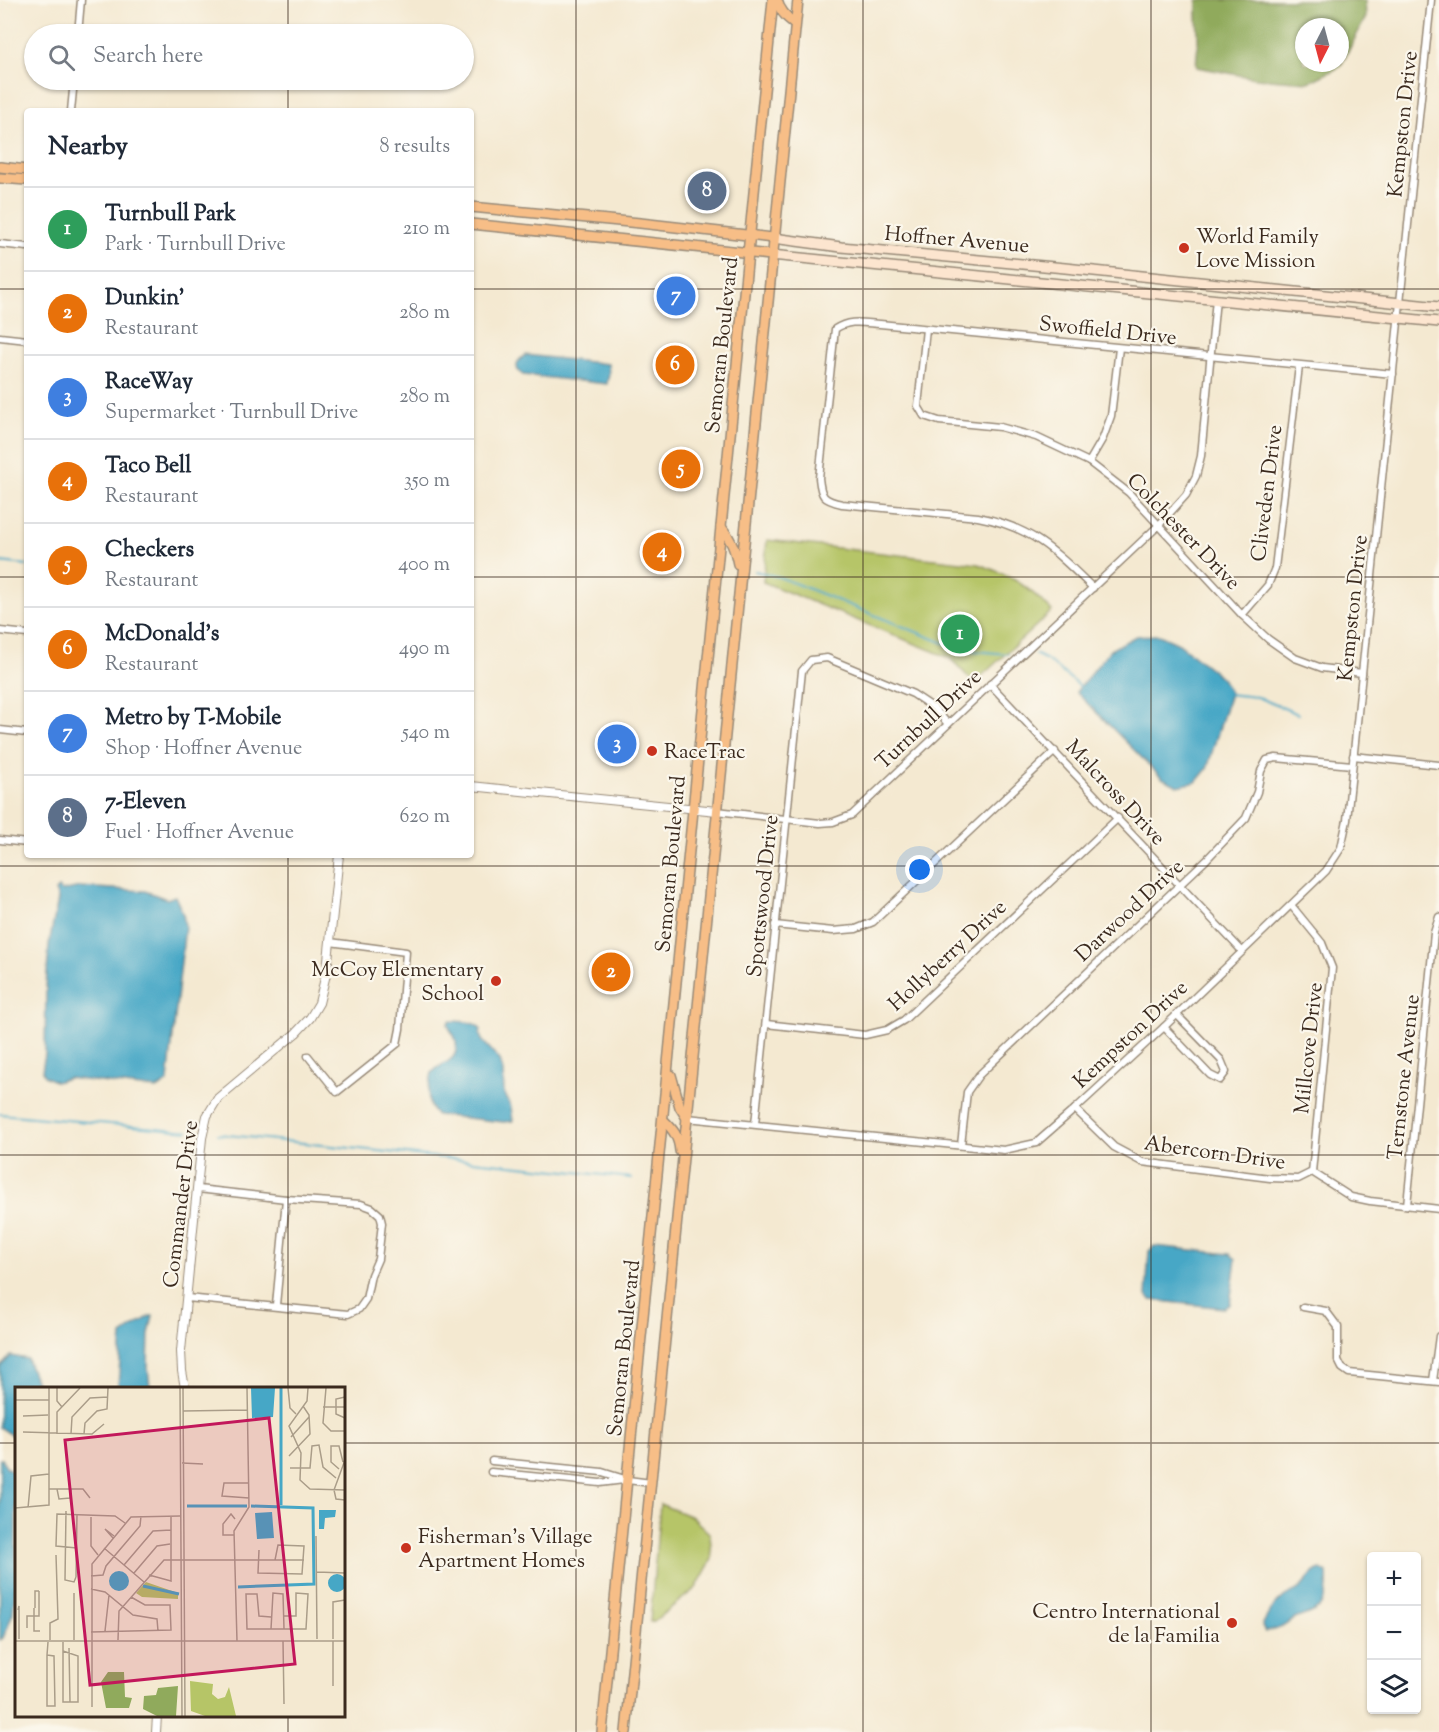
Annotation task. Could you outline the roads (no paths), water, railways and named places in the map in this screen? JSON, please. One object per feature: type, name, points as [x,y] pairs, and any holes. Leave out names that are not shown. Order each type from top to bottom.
[{"type":"main road","points":[[775,0],[787,18],[795,24]]},
{"type":"main road","name":"Semoran Boulevard","points":[[602,1732],[748,252],[775,0]]},
{"type":"main road","name":"Semoran Boulevard","points":[[626,1732],[798,0]]},
{"type":"main road","points":[[0,162],[24,164]]},
{"type":"main road","points":[[0,167],[24,170]]},
{"type":"main road","points":[[0,178],[24,180]]},
{"type":"main road","name":"Hoffner Avenue","points":[[474,207],[640,223],[831,246],[1439,306]]},
{"type":"main road","name":"Hoffner Avenue","points":[[474,224],[1439,322]]},
{"type":"main road","points":[[1131,290],[1140,286],[1222,294],[1231,291],[1236,286]]},
{"type":"main road","points":[[721,527],[735,548],[740,572]]},
{"type":"main road","points":[[669,1067],[675,1094],[687,1118]]},
{"type":"main road","points":[[663,1120],[674,1130],[680,1142],[682,1168]]},
{"type":"street","points":[[79,24],[81,0]]},
{"type":"street","name":"Kempston Drive","points":[[1075,1109],[1291,906],[1326,871],[1341,848],[1347,819],[1431,0]]},
{"type":"street","points":[[71,108],[73,90]]},
{"type":"street","points":[[0,244],[24,247]]},
{"type":"street","name":"Turnbull Drive","points":[[474,786],[820,823],[832,822],[852,814],[1159,525],[1186,495],[1196,476],[1201,456],[1216,299]]},
{"type":"street","name":"Swoffield Drive","points":[[1093,588],[1064,559],[1030,534],[999,521],[842,504],[828,501],[820,493],[819,478],[836,329],[844,324],[856,322],[1393,374]]},
{"type":"street","name":"Colchester Drive","points":[[926,329],[918,406],[924,416],[939,421],[1000,427],[1036,437],[1089,462],[1129,493],[1242,615],[1268,639],[1295,658],[1322,668],[1362,673]]},
{"type":"street","points":[[0,337],[24,340]]},
{"type":"street","points":[[1089,462],[1103,438],[1111,417],[1119,348]]},
{"type":"street","name":"Cliveden Drive","points":[[1242,615],[1268,585],[1275,568],[1299,366]]},
{"type":"street","points":[[0,631],[24,634]]},
{"type":"street","name":"Spottswood Drive","points":[[755,1124],[802,671],[810,660],[827,658],[913,694],[934,708],[948,724]]},
{"type":"street","name":"Malcross Drive","points":[[990,684],[1242,951]]},
{"type":"street","points":[[0,730],[24,732]]},
{"type":"street","points":[[775,925],[833,931],[856,929],[873,922],[1055,751]]},
{"type":"street","points":[[1353,756],[1439,765]]},
{"type":"street","name":"Darwood Drive","points":[[961,1146],[967,1092],[979,1075],[1206,860],[1246,818],[1257,792],[1261,771],[1267,760],[1276,758],[1352,765]]},
{"type":"street","name":"Hollyberry Drive","points":[[766,1024],[864,1035],[887,1030],[903,1020],[1118,818]]},
{"type":"street","points":[[0,840],[24,843]]},
{"type":"street","name":"Commander Drive","points":[[186,1387],[181,1351],[204,1125],[211,1107],[223,1094],[296,1033],[319,1004],[324,988],[339,858]]},
{"type":"street","name":"Millcove Drive","points":[[1291,906],[1323,943],[1332,968],[1312,1172]]},
{"type":"street","name":"Ternstone Avenue","points":[[1407,1205],[1434,933],[1439,917]]},
{"type":"street","points":[[308,1056],[337,1092],[397,1044],[400,1029],[406,952],[330,942]]},
{"type":"street","points":[[1431,967],[1439,968]]},
{"type":"street","points":[[1164,1027],[1210,1075],[1220,1080],[1226,1072],[1221,1060],[1176,1014]]},
{"type":"street","points":[[687,1118],[1004,1150],[1036,1143],[1075,1109]]},
{"type":"street","name":"Abercorn Drive","points":[[1075,1109],[1114,1147],[1142,1162],[1270,1178],[1298,1179],[1312,1172],[1351,1197],[1439,1209]]},
{"type":"street","points":[[187,1298],[276,1305],[348,1314],[359,1310],[366,1299],[371,1275],[378,1259],[382,1223],[380,1215],[372,1208],[361,1204],[286,1199],[198,1189]]},
{"type":"street","points":[[276,1305],[286,1199]]},
{"type":"street","points":[[1303,1307],[1326,1311],[1338,1327],[1338,1360],[1342,1368],[1349,1373],[1436,1382],[1439,1336]]},
{"type":"street","points":[[492,1461],[602,1472],[628,1480],[651,1483]]},
{"type":"street","points":[[491,1472],[600,1483],[628,1480]]},
{"type":"street","points":[[156,1732],[157,1717]]},
{"type":"water","points":[[526,355],[608,364],[607,384],[523,375],[518,371],[517,363]]},
{"type":"water","points":[[1159,635],[1179,644],[1222,678],[1230,693],[1207,769],[1196,782],[1178,786],[1162,778],[1076,692],[1110,650],[1136,636]]},
{"type":"water","points":[[80,887],[145,891],[167,899],[175,896],[183,914],[185,926],[168,1081],[157,1089],[68,1078],[56,1082],[44,1076],[42,1071],[45,1054],[49,944],[58,899],[55,891],[58,888],[62,891]]},
{"type":"water","points":[[450,1021],[467,1022],[478,1027],[481,1030],[482,1040],[500,1060],[504,1092],[511,1107],[513,1121],[437,1115],[430,1107],[428,1096],[432,1073],[455,1054],[455,1039],[448,1024]]},
{"type":"water","points":[[1154,1246],[1230,1254],[1236,1259],[1230,1304],[1224,1308],[1151,1300],[1146,1296],[1149,1251]]},
{"type":"water","points":[[153,1316],[149,1334],[150,1387],[118,1386],[122,1335]]},
{"type":"water","points":[[11,1356],[27,1359],[38,1387],[15,1387],[15,1437],[0,1427],[0,1367]]},
{"type":"water","points":[[0,1459],[2,1459],[7,1468],[15,1472],[15,1592],[13,1613],[3,1638],[0,1640]]},
{"type":"water","points":[[1321,1569],[1327,1573],[1327,1590],[1318,1609],[1277,1629],[1265,1632],[1262,1627],[1274,1607]]},
{"type":"waterway","points":[[0,562],[24,565]]},
{"type":"waterway","points":[[755,571],[779,577],[954,647],[1008,654]]},
{"type":"waterway","points":[[1035,654],[1047,660],[1082,688]]},
{"type":"waterway","points":[[1227,694],[1257,697],[1298,714]]},
{"type":"waterway","points":[[0,1114],[188,1131]]},
{"type":"waterway","points":[[218,1134],[632,1178]]},
{"type":"place","name":"7-Eleven","points":[[707,191]]},
{"type":"place","name":"World Family Love Mission","points":[[1184,248]]},
{"type":"place","name":"Metro by T-Mobile","points":[[676,296]]},
{"type":"place","name":"McDonald's","points":[[675,365]]},
{"type":"place","name":"Checkers","points":[[681,469]]},
{"type":"place","name":"Taco Bell","points":[[662,552]]},
{"type":"place","name":"Turnbull Park","points":[[960,634]]},
{"type":"place","name":"RaceWay","points":[[617,744]]},
{"type":"place","name":"RaceTrac","points":[[652,751]]},
{"type":"place","name":"Dunkin'","points":[[611,972]]},
{"type":"place","name":"McCoy Elementary School","points":[[496,981]]},
{"type":"place","name":"Fisherman's Village Apartment Homes","points":[[406,1548]]},
{"type":"place","name":"Centro International de la Familia","points":[[1232,1623]]}]
